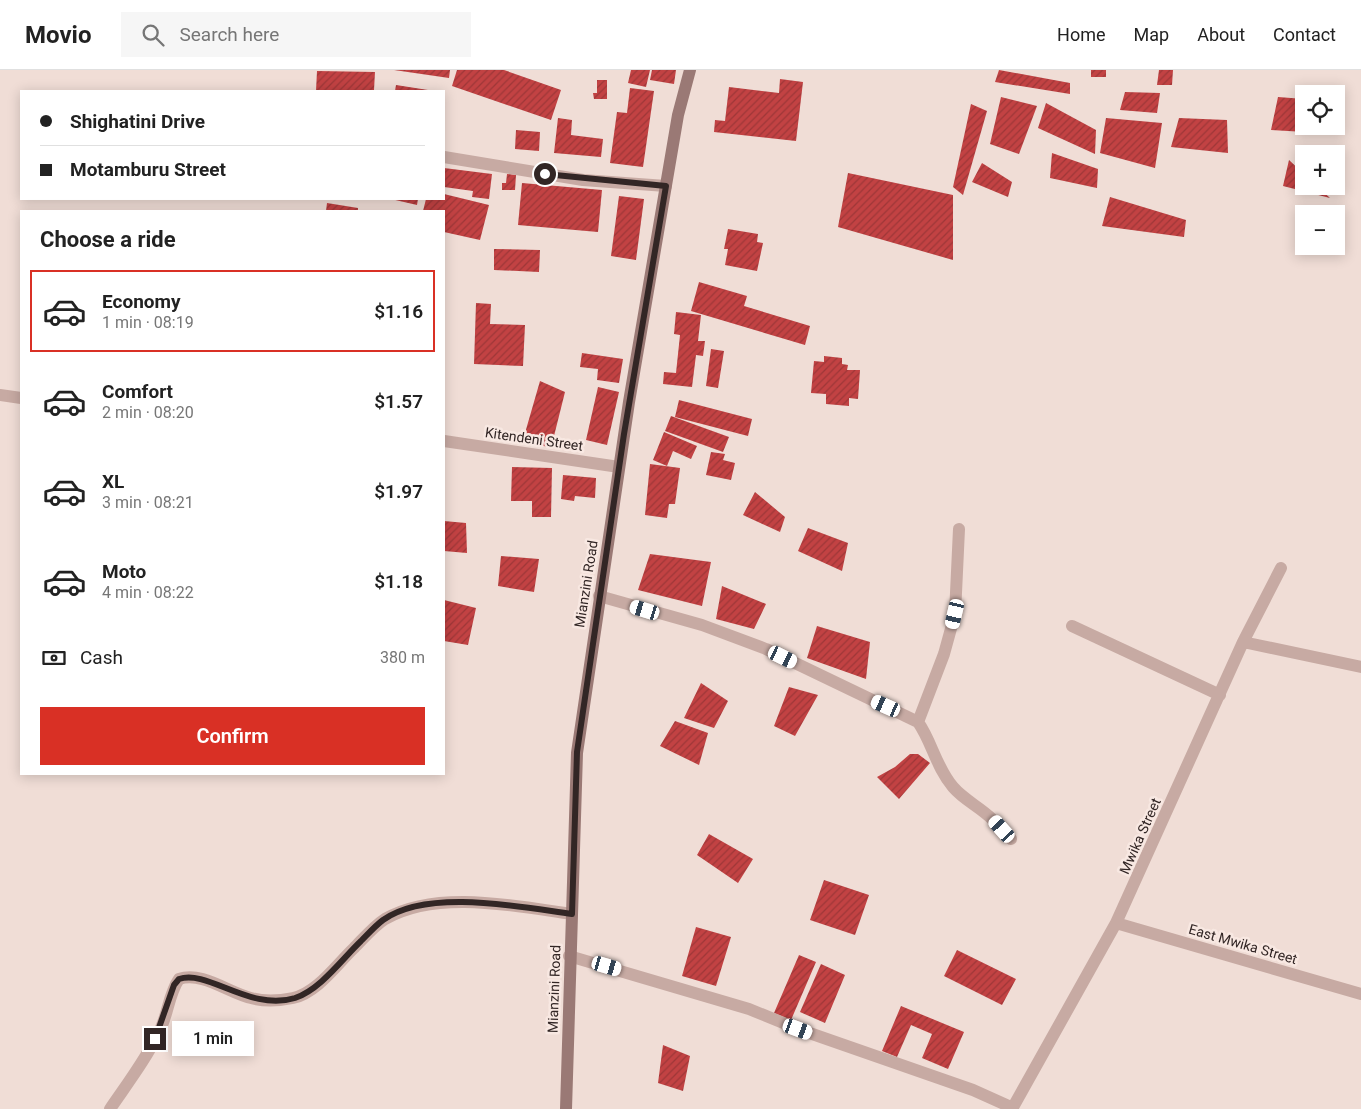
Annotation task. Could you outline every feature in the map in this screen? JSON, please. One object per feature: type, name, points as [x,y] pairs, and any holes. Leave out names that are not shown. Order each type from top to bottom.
[{"type":"street","name":"Mianzini Road","points":[[566,1109],[569,956],[577,752],[619,467],[678,115],[690,70]]},
{"type":"street","points":[[445,157],[583,180],[666,186]]},
{"type":"street","points":[[0,395],[20,398]]},
{"type":"street","name":"Kitendeni Street","points":[[445,441],[619,467]]},
{"type":"street","points":[[918,722],[944,654],[955,614],[959,529]]},
{"type":"street","name":"Mwika Street","points":[[1013,1108],[1116,923],[1243,642],[1281,568]]},
{"type":"street","points":[[599,596],[702,625],[766,649],[918,722],[924,730],[939,768],[953,786],[965,799],[993,819],[1011,839]]},
{"type":"street","points":[[1072,626],[1220,695]]},
{"type":"street","points":[[1243,642],[1361,667]]},
{"type":"street","points":[[110,1109],[154,1042],[161,1028],[174,985],[179,979],[190,977],[206,980],[252,999],[275,1001],[289,999],[312,989],[384,920],[411,908],[447,902],[501,904],[572,914]]},
{"type":"street","name":"East Mwika Street","points":[[1116,923],[1361,994]]},
{"type":"street","points":[[569,956],[749,1009],[798,1029],[973,1090],[1013,1108]]},
{"type":"building","points":[[394,70],[450,70],[449,78]]},
{"type":"building","points":[[457,70],[504,70],[561,90],[551,120],[452,86]]},
{"type":"building","points":[[631,70],[650,70],[646,87],[628,83]]},
{"type":"building","points":[[652,70],[676,70],[674,84],[650,80]]},
{"type":"building","points":[[999,70],[1070,83],[1070,94],[995,82]]},
{"type":"building","points":[[1091,70],[1106,70],[1106,77],[1091,77]]},
{"type":"building","points":[[1159,70],[1173,70],[1172,85],[1157,85]]},
{"type":"building","points":[[317,71],[375,72],[374,90],[316,90]]},
{"type":"building","points":[[780,79],[803,82],[796,141],[714,132],[715,120],[725,121],[729,87],[779,93]]},
{"type":"building","points":[[597,80],[607,80],[607,99],[594,99],[593,93],[597,93]]},
{"type":"building","points":[[396,85],[428,90],[395,90]]},
{"type":"building","points":[[630,88],[654,91],[643,167],[610,163],[617,112],[627,113]]},
{"type":"building","points":[[1125,92],[1160,93],[1157,113],[1120,110]]},
{"type":"building","points":[[1001,97],[1037,106],[1019,154],[990,144]]},
{"type":"building","points":[[1278,97],[1295,98],[1295,131],[1271,130]]},
{"type":"building","points":[[1046,103],[1096,130],[1095,154],[1038,128]]},
{"type":"building","points":[[971,104],[987,111],[963,195],[953,187]]},
{"type":"building","points":[[558,118],[572,120],[571,135],[603,139],[601,157],[554,153]]},
{"type":"building","points":[[1106,118],[1162,123],[1155,168],[1100,153]]},
{"type":"building","points":[[1179,118],[1227,120],[1228,153],[1171,147]]},
{"type":"building","points":[[516,130],[540,132],[539,151],[515,149]]},
{"type":"building","points":[[1052,153],[1098,169],[1097,188],[1050,178]]},
{"type":"building","points":[[1289,160],[1295,166],[1295,189],[1283,186]]},
{"type":"building","points":[[982,163],[1012,182],[1008,197],[972,182]]},
{"type":"building","points":[[445,168],[492,174],[489,199],[472,197],[473,191],[445,187]]},
{"type":"building","points":[[848,173],[953,195],[953,260],[838,227]]},
{"type":"building","points":[[507,174],[516,175],[515,190],[502,190],[502,183],[506,183]]},
{"type":"building","points":[[522,183],[602,190],[598,232],[518,225]]},
{"type":"building","points":[[445,194],[489,205],[480,240],[445,232],[445,210],[423,210],[426,200],[445,200]]},
{"type":"building","points":[[619,196],[644,199],[636,260],[611,256]]},
{"type":"building","points":[[1110,197],[1186,220],[1184,237],[1102,226]]},
{"type":"building","points":[[395,200],[418,200],[417,205]]},
{"type":"building","points":[[327,203],[358,208],[358,210],[326,210]]},
{"type":"building","points":[[728,229],[758,234],[757,242],[763,243],[757,271],[725,265],[728,249],[724,249]]},
{"type":"building","points":[[494,249],[540,250],[539,272],[494,270]]},
{"type":"building","points":[[699,282],[747,296],[744,306],[810,326],[805,345],[691,311]]},
{"type":"building","points":[[476,303],[491,304],[490,324],[525,325],[523,366],[474,364]]},
{"type":"building","points":[[676,312],[701,315],[698,341],[705,341],[703,356],[696,355],[692,387],[663,384],[664,372],[676,373],[680,335],[674,334]]},
{"type":"building","points":[[711,349],[724,351],[718,388],[706,386]]},
{"type":"building","points":[[582,353],[623,359],[619,383],[597,380],[598,369],[580,367]]},
{"type":"building","points":[[824,356],[842,358],[842,364],[848,365],[847,370],[860,370],[858,399],[849,398],[849,406],[826,404],[826,394],[811,393],[814,361],[824,362]]},
{"type":"building","points":[[540,381],[565,392],[551,448],[523,440]]},
{"type":"building","points":[[598,387],[619,392],[607,445],[586,440]]},
{"type":"building","points":[[679,400],[752,419],[748,436],[675,417]]},
{"type":"building","points":[[671,416],[729,437],[723,452],[665,431]]},
{"type":"building","points":[[664,432],[697,446],[691,459],[673,451],[667,466],[653,460]]},
{"type":"building","points":[[711,452],[725,454],[723,460],[735,463],[731,480],[706,475]]},
{"type":"building","points":[[650,464],[680,468],[675,504],[669,504],[667,518],[645,515]]},
{"type":"building","points":[[512,467],[552,468],[551,517],[532,517],[532,501],[511,501]]},
{"type":"building","points":[[563,475],[596,478],[595,498],[575,496],[574,501],[561,499]]},
{"type":"building","points":[[755,492],[785,517],[780,532],[743,515]]},
{"type":"building","points":[[445,521],[466,523],[467,553],[445,551]]},
{"type":"building","points":[[808,528],[848,543],[842,571],[798,551]]},
{"type":"building","points":[[650,554],[711,562],[702,606],[638,590]]},
{"type":"building","points":[[501,556],[539,559],[534,592],[498,586]]},
{"type":"building","points":[[722,586],[766,604],[754,629],[716,619]]},
{"type":"building","points":[[445,600],[476,608],[468,645],[445,641]]},
{"type":"building","points":[[817,626],[870,642],[866,679],[807,658]]},
{"type":"building","points":[[701,683],[728,701],[714,728],[684,718]]},
{"type":"building","points":[[789,687],[818,695],[795,736],[774,726]]},
{"type":"building","points":[[675,721],[708,733],[699,765],[660,746]]},
{"type":"building","points":[[910,754],[918,754],[930,763],[899,799],[877,777],[895,767]]},
{"type":"building","points":[[709,834],[753,859],[738,883],[697,855]]},
{"type":"building","points":[[824,880],[869,895],[855,935],[810,920]]},
{"type":"building","points":[[696,927],[731,937],[716,986],[682,976]]},
{"type":"building","points":[[957,950],[1016,979],[1002,1005],[944,976]]},
{"type":"building","points":[[799,955],[816,962],[791,1020],[774,1013]]},
{"type":"building","points":[[821,964],[845,975],[825,1023],[800,1012]]},
{"type":"building","points":[[901,1006],[964,1032],[948,1069],[922,1058],[932,1034],[911,1025],[897,1057],[882,1051]]},
{"type":"building","points":[[663,1045],[690,1056],[683,1091],[658,1083]]},
{"type":"route","points":[[155,1039],[171,1000],[174,985],[179,979],[190,977],[206,980],[252,999],[275,1001],[296,998],[312,989],[384,920],[411,908],[447,902],[501,904],[572,914],[577,752],[629,402],[666,186],[583,180],[545,174]]}]
